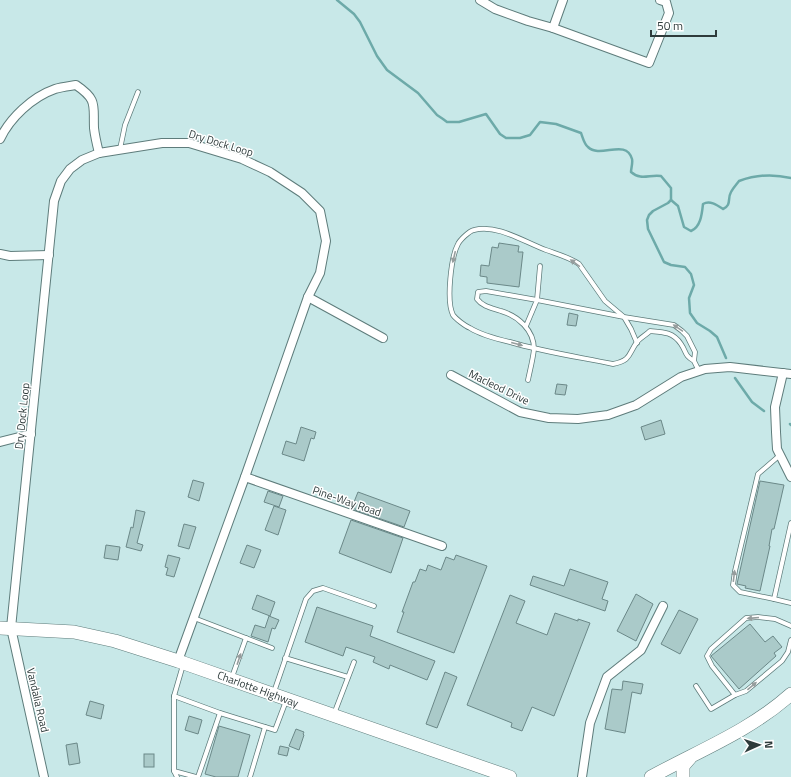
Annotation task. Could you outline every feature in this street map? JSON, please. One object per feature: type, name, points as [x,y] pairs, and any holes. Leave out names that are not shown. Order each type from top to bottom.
[{"type":"main road","name":"Charlotte Highway","points":[[5,628],[74,632],[115,641],[274,694],[510,777]]},
{"type":"main road","points":[[651,777],[690,758],[750,724],[791,694]]},
{"type":"main road","points":[[683,777],[683,766],[690,758]]},
{"type":"street","points":[[480,0],[495,9],[553,28],[649,64],[668,13],[664,1]]},
{"type":"street","points":[[553,28],[563,0]]},
{"type":"street","points":[[0,139],[16,116],[36,99],[55,89],[76,85],[88,93],[95,108],[94,130],[99,153]]},
{"type":"street","name":"Dry Dock Loop","points":[[5,628],[31,434],[54,201],[61,181],[70,169],[82,160],[99,153],[162,143],[189,143],[242,159],[259,166],[302,193],[320,211],[326,241],[320,273],[308,297],[245,477],[193,618],[181,662]]},
{"type":"street","points":[[0,254],[10,256],[49,255]]},
{"type":"street","points":[[308,297],[383,338]]},
{"type":"street","name":"Macleod Drive","points":[[450,375],[520,412],[549,418],[578,419],[608,415],[636,405],[681,377],[705,369],[730,367],[787,374]]},
{"type":"street","points":[[787,374],[775,407],[777,450],[791,477]]},
{"type":"street","points":[[0,442],[31,434]]},
{"type":"street","name":"Pine-Way Road","points":[[245,477],[442,546]]},
{"type":"street","points":[[582,777],[590,723],[607,677],[641,650],[663,606]]},
{"type":"street","name":"Vandalia Road","points":[[5,628],[44,777]]},
{"type":"lane","points":[[120,150],[125,125],[138,92]]},
{"type":"lane","points":[[637,343],[624,318],[605,301],[579,264],[573,260],[544,250],[515,236],[490,229],[472,230],[458,242],[453,260],[450,283],[450,302],[454,316],[470,328],[496,338],[534,348],[614,364],[620,363],[628,357],[637,343],[650,332],[664,332],[674,336],[681,344],[687,356],[694,361],[699,371]]},
{"type":"lane","points":[[526,326],[537,300],[540,266]]},
{"type":"lane","points":[[528,380],[534,348],[532,337],[526,326],[516,318],[504,312],[481,305],[477,299],[478,292],[486,291],[624,318],[674,325],[687,336],[695,352],[694,361]]},
{"type":"lane","points":[[780,455],[758,474],[733,585],[740,592],[791,603]]},
{"type":"lane","points":[[774,599],[791,523]]},
{"type":"lane","points":[[274,694],[306,598],[313,591],[323,588],[374,606]]},
{"type":"lane","points":[[193,618],[272,648]]},
{"type":"lane","points":[[735,695],[712,666],[707,656],[710,649],[746,618],[769,618],[791,626]]},
{"type":"lane","points":[[232,680],[246,638]]},
{"type":"lane","points":[[696,686],[711,709],[735,695],[746,691],[782,661],[788,652],[791,640]]},
{"type":"lane","points":[[286,658],[348,677]]},
{"type":"lane","points":[[177,777],[174,771],[174,696],[181,662]]},
{"type":"lane","points":[[334,716],[354,662]]},
{"type":"lane","points":[[174,696],[220,713],[275,730],[287,699]]},
{"type":"lane","points":[[174,771],[197,777],[220,713]]},
{"type":"lane","points":[[250,777],[265,727]]},
{"type":"building","points":[[499,243],[519,246],[518,252],[523,252],[519,287],[487,283],[487,277],[480,276],[481,265],[489,266],[492,247],[498,248]]},
{"type":"building","points":[[569,313],[578,315],[576,326],[567,325]]},
{"type":"building","points":[[557,384],[567,385],[565,395],[555,394]]},
{"type":"building","points":[[661,420],[665,434],[645,440],[641,427]]},
{"type":"building","points":[[301,427],[316,432],[314,439],[311,438],[304,461],[282,454],[286,441],[296,444]]},
{"type":"building","points":[[193,480],[204,483],[199,501],[188,497]]},
{"type":"building","points":[[760,481],[784,485],[774,529],[772,529],[770,546],[760,591],[745,588],[746,586],[737,584]]},
{"type":"building","points":[[268,491],[283,496],[279,507],[264,502]]},
{"type":"building","points":[[358,492],[410,511],[404,527],[355,510],[355,508],[352,507]]},
{"type":"building","points":[[274,506],[286,510],[278,535],[265,530]]},
{"type":"building","points":[[136,510],[145,512],[137,543],[143,545],[141,551],[126,547],[131,527],[133,528]]},
{"type":"building","points":[[351,520],[403,538],[391,573],[339,553]]},
{"type":"building","points":[[184,524],[196,527],[189,549],[178,546]]},
{"type":"building","points":[[106,545],[120,547],[118,560],[104,558]]},
{"type":"building","points":[[247,545],[261,550],[254,568],[240,563]]},
{"type":"building","points":[[168,555],[180,558],[174,577],[166,575],[168,568],[165,567]]},
{"type":"building","points":[[456,555],[487,566],[454,653],[397,632],[404,612],[402,612],[413,582],[415,582],[420,569],[426,571],[428,565],[441,570],[446,557],[454,560]]},
{"type":"building","points":[[570,569],[608,582],[602,599],[608,601],[605,611],[530,585],[533,576],[564,586]]},
{"type":"building","points":[[636,594],[653,604],[636,641],[617,631]]},
{"type":"building","points":[[257,595],[275,602],[270,616],[252,609]]},
{"type":"building","points":[[510,595],[525,601],[516,623],[547,635],[555,613],[578,621],[578,619],[590,623],[554,716],[532,707],[522,731],[511,727],[512,723],[467,705]]},
{"type":"building","points":[[317,607],[373,626],[370,636],[435,661],[427,680],[390,665],[389,669],[373,662],[375,657],[346,647],[343,656],[305,642]]},
{"type":"building","points":[[679,610],[698,619],[680,654],[661,644]]},
{"type":"building","points":[[269,616],[279,620],[275,629],[272,628],[268,642],[251,636],[255,625],[265,628]]},
{"type":"building","points":[[750,624],[765,642],[773,636],[782,647],[774,653],[776,656],[739,689],[711,656]]},
{"type":"building","points":[[445,672],[457,677],[437,728],[426,724]]},
{"type":"building","points":[[623,681],[643,684],[641,694],[632,692],[625,733],[605,729],[612,689],[622,690]]},
{"type":"building","points":[[90,701],[104,705],[101,719],[86,715]]},
{"type":"building","points":[[189,716],[202,720],[198,734],[185,730]]},
{"type":"building","points":[[219,726],[250,735],[238,777],[216,777],[205,774]]},
{"type":"building","points":[[296,729],[304,732],[299,750],[289,746]]},
{"type":"building","points":[[77,743],[80,763],[69,765],[66,745]]},
{"type":"building","points":[[280,746],[289,748],[287,756],[278,754]]},
{"type":"building","points":[[144,754],[154,754],[154,767],[144,767]]},
{"type":"waterway","points":[[337,0],[354,14],[360,22],[377,56],[387,70],[418,93],[437,115],[447,122],[459,122],[486,114],[500,134],[506,138],[520,138],[530,135],[540,122],[556,124],[581,133],[588,147],[593,150],[599,151],[619,149],[629,153],[632,159],[631,172],[635,175],[642,177],[661,176],[671,188],[671,200],[649,215],[647,220],[648,229],[664,262],[671,265],[685,267],[691,274],[694,285],[689,298],[690,313],[697,323],[717,337],[726,358]]},
{"type":"waterway","points":[[671,200],[678,206],[684,227],[691,231],[699,223],[703,204],[711,203],[723,209],[727,206],[731,192],[739,181],[751,177],[765,176],[791,178]]},
{"type":"waterway","points":[[735,378],[752,402],[764,411]]}]
